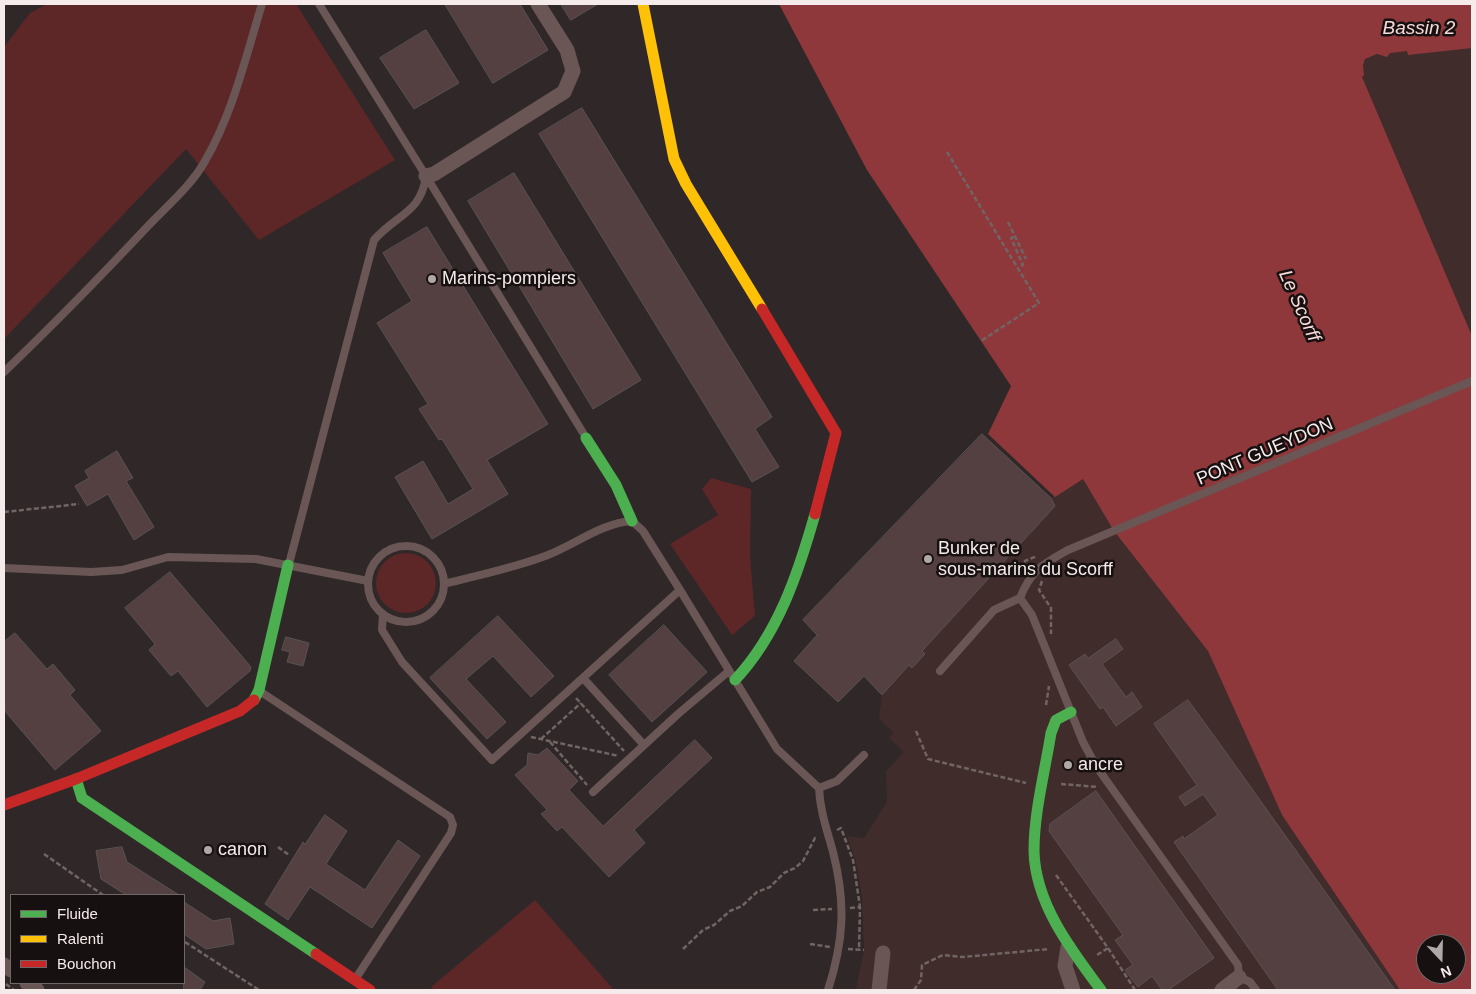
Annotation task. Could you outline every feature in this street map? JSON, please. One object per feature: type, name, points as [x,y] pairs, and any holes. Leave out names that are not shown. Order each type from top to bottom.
[{"type":"street","points":[[426,176],[434,174],[450,165],[564,92],[573,71],[567,50],[538,4]]},
{"type":"street","points":[[642,4],[674,159],[686,184],[836,433],[814,521],[790,587],[764,647],[749,668],[732,675]]},
{"type":"street","points":[[586,438],[616,486],[632,521]]},
{"type":"street","points":[[4,806],[76,780],[240,711],[252,703],[258,690],[288,565]]},
{"type":"street","points":[[1071,712],[1056,720],[1051,733],[1035,843],[1038,880],[1052,915],[1068,947],[1101,990]]},
{"type":"street","points":[[76,780],[82,798],[239,905],[370,990]]},
{"type":"street","points":[[1068,947],[1065,966],[1073,990]]},
{"type":"street","points":[[879,990],[883,953]]},
{"type":"street","points":[[1222,990],[1239,977]]},
{"type":"lane","points":[[4,372],[68,311],[177,195],[204,163],[221,129],[262,4]]},
{"type":"lane","points":[[319,4],[586,438]]},
{"type":"lane","points":[[288,565],[374,240],[388,225],[417,205],[424,192],[426,176]]},
{"type":"lane","name":"PONT GUEYDON","points":[[1020,598],[1027,580],[1046,562],[1068,550],[1472,381]]},
{"type":"lane","points":[[444,584],[513,567],[549,554],[617,522],[632,521],[643,531],[777,749],[819,788],[820,811],[840,885],[842,928],[840,948],[828,990]]},
{"type":"lane","points":[[400,546],[413,547],[425,551],[435,559],[441,570],[444,584],[438,605],[429,614],[418,620],[400,621],[383,614],[372,599],[368,581],[375,563],[388,550],[400,546]]},
{"type":"lane","points":[[4,568],[91,572],[122,570],[168,557],[256,559],[368,581]]},
{"type":"lane","points":[[383,614],[382,630],[402,662],[492,760],[680,590]]},
{"type":"lane","points":[[940,670],[994,610],[1020,598],[1032,615],[1071,712],[1096,766],[1238,965],[1239,977],[1250,982],[1256,990]]},
{"type":"lane","points":[[593,792],[644,745],[732,675]]},
{"type":"lane","points":[[583,678],[644,745]]},
{"type":"lane","points":[[258,690],[450,817],[453,825],[451,832],[355,980]]},
{"type":"lane","points":[[819,788],[837,781],[864,756]]},
{"type":"path","points":[[947,152],[1039,304],[981,341]]},
{"type":"path","points":[[1008,222],[1026,259]]},
{"type":"path","points":[[1014,236],[1011,238],[1023,265],[1018,268]]},
{"type":"path","points":[[4,512],[79,504]]},
{"type":"path","points":[[1043,578],[1039,590],[1051,608],[1051,634],[1054,642]]},
{"type":"path","points":[[570,690],[630,758]]},
{"type":"path","points":[[541,739],[581,703]]},
{"type":"path","points":[[916,731],[928,759],[1027,783],[1097,786],[1103,794]]},
{"type":"path","points":[[520,735],[630,758]]},
{"type":"path","points":[[548,741],[593,792]]},
{"type":"path","points":[[683,949],[703,930],[714,926],[730,911],[742,906],[757,892],[770,887],[784,873],[795,868],[803,861],[815,838],[841,828],[853,860],[860,907]]},
{"type":"path","points":[[278,847],[289,855]]},
{"type":"path","points":[[44,854],[103,894]]},
{"type":"path","points":[[185,942],[259,990]]},
{"type":"path","points":[[1108,948],[1136,990]]},
{"type":"path","points":[[4,982],[14,990]]},
{"type":"shaded area","points":[[47,4],[296,4],[395,160],[259,240],[186,149],[4,339],[4,47],[30,13]]},
{"type":"shaded area","points":[[1385,4],[1472,4],[1472,336],[1361,77],[1364,75],[1363,63],[1367,57],[1379,54],[1384,57]]},
{"type":"shaded area","points":[[711,478],[751,489],[750,557],[755,616],[732,635],[670,544],[718,515],[702,489]]},
{"type":"shaded area","points":[[1083,478],[1114,531],[1208,651],[1282,815],[1400,990],[856,990],[864,950],[862,897],[856,861],[847,836],[864,838],[887,802],[886,771],[904,752],[889,738],[894,733],[879,719],[882,695],[909,665],[912,668],[924,654],[922,651],[1055,506],[1051,498]]},
{"type":"shaded area","points":[[406,553],[423,558],[431,566],[436,583],[431,600],[423,608],[406,613],[389,608],[381,600],[376,583],[381,566],[389,558]]},
{"type":"shaded area","points":[[535,900],[614,990],[434,990],[431,987]]},
{"type":"water","points":[[779,4],[1472,4],[1472,48],[1408,55],[1407,51],[1390,53],[1387,57],[1377,54],[1365,59],[1363,65],[1364,75],[1362,77],[1472,336],[1472,990],[1400,990],[1282,815],[1208,651],[1114,531],[1083,479],[1055,497],[988,434],[1011,386],[867,170]]},
{"type":"building","points":[[445,4],[520,4],[548,50],[493,83]]},
{"type":"building","points":[[561,4],[598,4],[571,20]]},
{"type":"building","points":[[426,30],[459,83],[414,109],[380,58]]},
{"type":"building","points":[[582,108],[772,417],[755,429],[779,467],[752,482],[539,134]]},
{"type":"building","points":[[514,173],[641,380],[593,409],[468,201]]},
{"type":"building","points":[[427,227],[548,424],[487,460],[508,494],[432,539],[395,477],[423,461],[448,504],[473,489],[442,439],[439,440],[419,409],[428,404],[377,323],[412,301],[383,253]]},
{"type":"building","name":"Bunker de sous-marins du Scorff","points":[[982,434],[1051,498],[1055,506],[922,651],[925,654],[912,668],[909,665],[882,695],[864,676],[838,702],[794,661],[817,635],[803,620]]},
{"type":"building","points":[[117,451],[133,478],[126,481],[154,527],[134,540],[108,494],[87,506],[75,486],[89,478],[85,471]]},
{"type":"building","points":[[170,572],[251,667],[250,671],[207,707],[178,671],[171,676],[149,650],[155,644],[125,608]]},
{"type":"building","points":[[498,616],[554,676],[531,697],[493,656],[466,679],[506,722],[487,739],[430,678]]},
{"type":"building","points":[[664,625],[707,672],[652,722],[609,675]]},
{"type":"building","points":[[15,633],[47,669],[53,664],[75,690],[70,695],[101,731],[55,770],[4,710],[4,642]]},
{"type":"building","points":[[286,637],[309,643],[303,666],[287,662],[290,652],[282,650]]},
{"type":"building","points":[[1116,639],[1123,649],[1102,664],[1126,697],[1132,692],[1142,707],[1116,726],[1103,707],[1100,709],[1069,665],[1085,654],[1088,658]]},
{"type":"building","points":[[1188,700],[1395,990],[1278,990],[1174,842],[1183,836],[1184,839],[1218,815],[1203,794],[1185,806],[1179,797],[1197,785],[1154,724]]},
{"type":"building","points":[[695,740],[712,758],[634,830],[645,843],[609,877],[562,827],[557,831],[541,814],[547,810],[515,775],[527,765],[528,753],[538,755],[547,748],[578,781],[569,790],[603,826]]},
{"type":"building","points":[[1096,791],[1214,958],[1168,990],[1162,990],[1152,976],[1138,987],[1125,970],[1133,965],[1115,940],[1123,935],[1049,831],[1050,824]]},
{"type":"building","points":[[325,815],[347,831],[326,864],[365,890],[398,840],[420,856],[372,928],[310,887],[288,920],[265,904],[303,842],[305,844]]},
{"type":"building","points":[[122,847],[127,862],[177,894],[124,894],[101,879],[96,851]]},
{"type":"building","points":[[185,903],[213,921],[230,918],[234,944],[206,949],[185,935]]},
{"type":"building","points":[[185,968],[205,982],[200,990],[184,990]]},
{"type":"traffic: fast","points":[[586,438],[616,485],[632,521]]},
{"type":"traffic: fast","points":[[735,680],[750,662],[775,623],[794,581],[815,514]]},
{"type":"traffic: fast","points":[[254,700],[259,690],[288,565]]},
{"type":"traffic: fast","points":[[1071,712],[1056,720],[1051,733],[1034,836],[1036,870],[1041,889],[1057,925],[1078,959],[1101,990]]},
{"type":"traffic: fast","points":[[76,779],[82,798],[316,954]]},
{"type":"traffic: slow","points":[[643,4],[674,159],[686,184],[762,309]]},
{"type":"traffic: jam","points":[[762,309],[836,433],[815,514]]},
{"type":"traffic: jam","points":[[4,805],[76,779],[240,711],[254,700]]},
{"type":"traffic: jam","points":[[316,954],[370,990]]},
{"type":"place","name":"Marins-pompiers","points":[[432,279]]},
{"type":"place","name":"Bunker de sous-marins du Scorff","points":[[928,559]]},
{"type":"place","name":"ancre","points":[[1068,765]]},
{"type":"place","name":"canon","points":[[208,850]]},
{"type":"water label","name":"Bassin 2","points":[[1419,29]]},
{"type":"water label","name":"Le Scorff","points":[[1299,306]]}]
